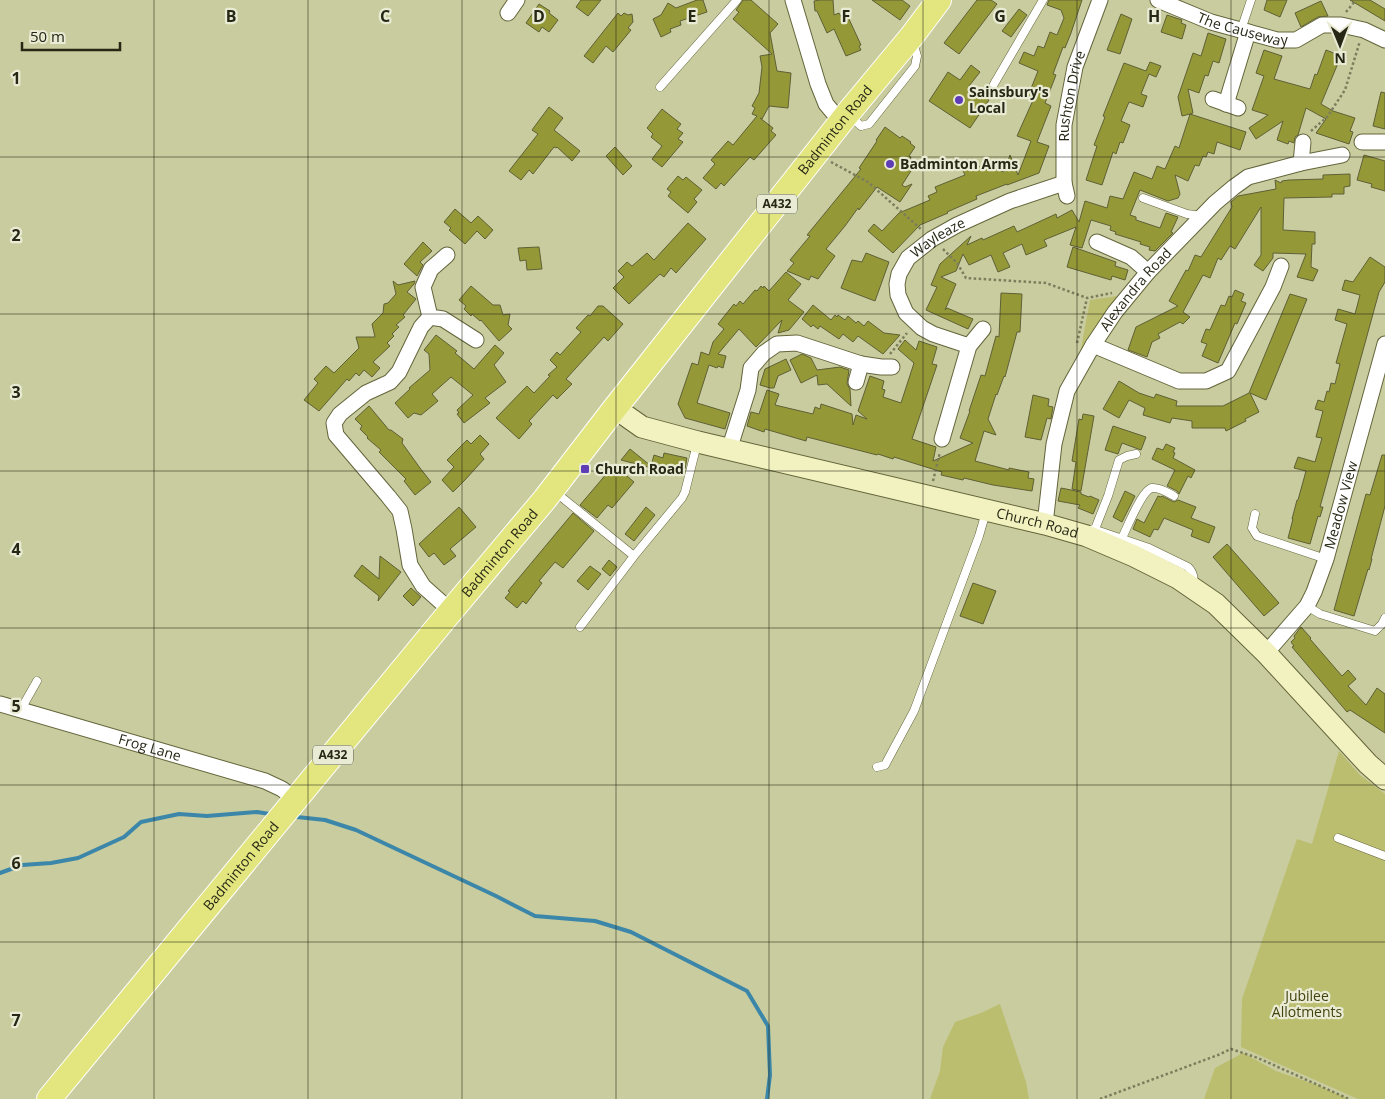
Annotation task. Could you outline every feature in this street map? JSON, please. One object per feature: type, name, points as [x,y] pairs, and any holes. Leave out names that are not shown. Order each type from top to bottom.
[{"type":"main road","name":"Badminton Road","points":[[49,1099],[552,490],[614,408],[939,0]]},
{"type":"street","points":[[793,0],[818,84],[826,104],[844,118]]},
{"type":"street","name":"Rushton Drive","points":[[1066,189],[1064,125],[1075,67],[1100,0]]},
{"type":"street","name":"The Causeway","points":[[1158,0],[1211,22],[1277,40],[1296,40],[1322,25],[1341,25],[1364,30],[1385,40]]},
{"type":"street","points":[[1225,104],[1244,31]]},
{"type":"street","points":[[1301,163],[1303,142]]},
{"type":"street","points":[[1362,142],[1385,142]]},
{"type":"street","name":"Alexandra Road","points":[[1045,524],[1054,444],[1067,391],[1115,312],[1148,272],[1202,216],[1215,203],[1248,177],[1301,163],[1342,155]]},
{"type":"street","name":"Wayleaze","points":[[969,346],[933,334],[922,328],[906,313],[898,295],[897,284],[899,274],[908,258],[932,239],[1010,202],[1066,189]]},
{"type":"street","points":[[1097,242],[1132,257],[1148,272]]},
{"type":"street","points":[[430,317],[423,287],[431,268],[447,255]]},
{"type":"street","points":[[1094,345],[1179,381],[1206,381],[1228,371],[1273,287],[1281,266]]},
{"type":"street","points":[[430,317],[443,319],[476,340]]},
{"type":"street","points":[[430,317],[421,327],[400,372],[390,382],[366,393],[340,414],[334,423],[336,435],[400,511],[410,566],[423,586],[451,611]]},
{"type":"street","points":[[942,439],[969,346],[983,328]]},
{"type":"street","points":[[729,450],[748,390],[751,368],[764,353],[777,344],[797,344],[861,364],[886,367]]},
{"type":"street","name":"Meadow View","points":[[1266,653],[1308,606],[1314,592],[1326,559],[1377,384],[1385,344]]},
{"type":"street","points":[[856,382],[861,364]]},
{"type":"street","name":"Church Road","points":[[614,408],[642,427],[729,450],[1045,524],[1087,536],[1134,556],[1178,578],[1216,604],[1266,653],[1368,764],[1385,778]]},
{"type":"street","name":"Frog Lane","points":[[0,704],[265,781],[282,789],[296,800]]},
{"type":"lane","points":[[660,87],[737,0]]},
{"type":"lane","points":[[994,84],[1043,0]]},
{"type":"lane","points":[[1244,31],[1251,0]]},
{"type":"lane","points":[[844,118],[861,126],[870,124],[917,62],[912,36]]},
{"type":"lane","points":[[1143,198],[1186,214],[1202,216]]},
{"type":"lane","points":[[580,627],[634,556],[682,498],[698,442]]},
{"type":"lane","points":[[1095,529],[1119,460],[1136,454]]},
{"type":"lane","points":[[1122,538],[1148,490],[1152,488],[1162,490],[1174,496]]},
{"type":"lane","points":[[552,490],[634,556]]},
{"type":"lane","points":[[877,767],[885,765],[914,711],[987,510]]},
{"type":"lane","points":[[1255,514],[1252,528],[1257,536],[1326,559]]},
{"type":"lane","points":[[1072,532],[1081,527],[1095,529],[1156,551],[1188,567],[1192,571],[1194,576],[1192,588]]},
{"type":"lane","points":[[1308,606],[1320,614],[1375,631],[1385,618]]},
{"type":"lane","points":[[20,711],[37,681]]},
{"type":"lane","points":[[1338,838],[1385,856]]},
{"type":"path","points":[[1303,142],[1310,132],[1327,117],[1345,90],[1364,30]]},
{"type":"path","points":[[1046,284],[1087,298]]},
{"type":"path","points":[[886,367],[915,322]]},
{"type":"path","points":[[930,497],[942,439]]},
{"type":"path","points":[[1100,1099],[1218,1055],[1231,1048],[1258,1058],[1349,1099]]},
{"type":"green space","points":[[1124,295],[1079,359],[1090,300]]},
{"type":"green space","name":"Jubilee Allotments","points":[[1339,751],[1360,775],[1385,794],[1385,1099],[1358,1099],[1241,1047],[1242,999],[1297,839],[1312,844]]},
{"type":"green space","points":[[1000,1004],[1026,1082],[1029,1099],[930,1099],[940,1071],[943,1047],[955,1022]]},
{"type":"green space","points":[[1243,1053],[1276,1071],[1317,1085],[1349,1099],[1204,1099],[1215,1068]]},
{"type":"building","points":[[581,0],[601,0],[588,16],[576,7]]},
{"type":"building","points":[[697,0],[703,0],[707,12],[680,21],[681,25],[670,29],[671,32],[661,37],[653,19],[661,15],[668,3],[676,8]]},
{"type":"building","points":[[743,0],[751,0],[778,24],[770,33],[777,71],[791,73],[788,108],[769,106],[762,119],[760,118],[773,128],[771,131],[776,135],[754,160],[750,157],[724,186],[721,183],[716,189],[703,178],[715,164],[711,160],[728,141],[733,145],[757,116],[752,114],[755,108],[752,106],[759,93],[762,67],[760,56],[772,54],[733,19],[739,12],[736,10]]},
{"type":"building","points":[[833,0],[834,15],[839,13],[843,20],[848,17],[861,45],[859,46],[861,50],[846,56],[834,29],[827,33],[817,11],[815,11],[814,1]]},
{"type":"building","points":[[872,0],[902,0],[910,6],[900,20]]},
{"type":"building","points":[[977,0],[991,0],[997,4],[959,54],[944,43]]},
{"type":"building","points":[[1049,0],[1082,0],[1071,33],[1065,48],[1063,47],[1053,74],[1056,75],[1045,103],[1051,106],[1037,142],[1049,146],[1039,173],[976,196],[977,199],[920,225],[893,253],[868,231],[874,224],[882,231],[899,213],[930,200],[928,196],[937,192],[935,187],[965,175],[960,164],[972,159],[976,168],[984,165],[1004,172],[1010,155],[1018,175],[1031,141],[1017,136],[1034,98],[1028,96],[1038,71],[1019,63],[1024,52],[1034,56],[1038,46],[1044,48],[1050,32],[1057,35],[1064,18],[1061,10],[1047,5]]},
{"type":"building","points":[[1267,0],[1287,0],[1280,17],[1264,10]]},
{"type":"building","points":[[1350,0],[1370,0],[1385,9],[1385,21]]},
{"type":"building","points":[[1321,1],[1328,16],[1318,17],[1301,27],[1295,13]]},
{"type":"building","points":[[539,4],[550,11],[549,13],[558,20],[549,32],[542,27],[539,32],[526,23]]},
{"type":"building","points":[[1019,9],[1027,15],[1011,37],[1002,31]]},
{"type":"building","points":[[618,13],[621,16],[624,13],[632,14],[633,22],[628,28],[631,30],[613,52],[606,46],[593,63],[584,56]]},
{"type":"building","points":[[1121,14],[1132,19],[1120,54],[1107,50]]},
{"type":"building","points":[[1167,15],[1182,20],[1181,23],[1186,25],[1182,39],[1161,32]]},
{"type":"building","points":[[1208,33],[1226,39],[1219,63],[1213,61],[1208,76],[1205,75],[1199,93],[1188,89],[1193,113],[1182,116],[1178,97],[1193,53],[1201,56]]},
{"type":"building","points":[[1264,50],[1282,56],[1274,79],[1310,89],[1326,50],[1341,56],[1321,104],[1333,111],[1355,118],[1350,131],[1353,132],[1349,144],[1316,133],[1326,119],[1306,108],[1294,143],[1289,141],[1288,144],[1277,140],[1283,121],[1256,139],[1249,128],[1268,115],[1252,110],[1264,76],[1256,73]]},
{"type":"building","points":[[1150,62],[1161,66],[1156,77],[1149,74],[1141,94],[1147,96],[1143,107],[1129,102],[1121,121],[1130,125],[1123,143],[1120,142],[1116,154],[1113,152],[1102,185],[1086,180],[1097,146],[1094,145],[1105,117],[1103,116],[1124,63],[1146,71]]},
{"type":"building","name":"Sainsbury's Local","points":[[971,65],[980,72],[969,86],[989,100],[970,128],[929,101],[948,72],[960,80]]},
{"type":"building","points":[[1381,92],[1385,93],[1385,129],[1373,126]]},
{"type":"building","points":[[549,107],[563,118],[554,130],[580,151],[572,161],[557,147],[554,147],[533,174],[529,170],[521,180],[509,171],[538,134],[532,130]]},
{"type":"building","points":[[662,109],[681,124],[677,129],[683,133],[678,139],[683,142],[662,167],[652,159],[662,146],[651,137],[653,134],[647,128]]},
{"type":"building","points":[[1190,114],[1246,132],[1240,150],[1217,142],[1214,154],[1208,152],[1206,157],[1203,156],[1199,166],[1195,165],[1188,181],[1175,175],[1180,194],[1178,198],[1168,201],[1140,190],[1130,215],[1136,217],[1136,220],[1160,228],[1166,213],[1178,217],[1171,232],[1173,233],[1155,251],[1149,250],[1150,247],[1140,244],[1141,242],[1115,234],[1116,232],[1110,230],[1111,226],[1091,220],[1082,248],[1070,245],[1076,227],[1044,240],[1047,246],[1026,255],[1022,244],[1003,253],[1010,267],[998,272],[991,255],[969,265],[963,254],[956,271],[941,277],[956,284],[945,310],[947,308],[973,319],[968,329],[926,310],[937,287],[931,285],[940,264],[971,236],[967,245],[1014,226],[1017,232],[1056,214],[1057,218],[1072,210],[1079,222],[1085,201],[1107,208],[1110,196],[1123,199],[1134,172],[1152,179],[1157,166],[1165,169],[1175,146],[1179,148]]},
{"type":"building","points":[[885,127],[900,138],[902,136],[911,142],[915,147],[909,156],[916,163],[902,185],[905,187],[912,184],[900,202],[877,187],[826,249],[835,256],[818,279],[811,276],[809,280],[787,271],[794,263],[790,260],[810,236],[807,235],[861,169],[859,168]]},
{"type":"building","points":[[615,147],[632,166],[623,175],[606,156]]},
{"type":"building","points":[[1364,155],[1385,161],[1385,191],[1371,187],[1372,184],[1357,180]]},
{"type":"building","points":[[1350,174],[1350,186],[1344,187],[1344,194],[1332,194],[1332,197],[1284,198],[1283,230],[1315,232],[1315,244],[1312,244],[1311,267],[1318,270],[1313,281],[1297,277],[1306,254],[1273,253],[1273,258],[1263,271],[1254,265],[1261,255],[1261,207],[1235,249],[1230,246],[1221,260],[1218,258],[1210,278],[1203,275],[1183,312],[1190,317],[1183,324],[1180,322],[1158,334],[1160,338],[1152,342],[1147,357],[1128,350],[1136,327],[1178,306],[1169,301],[1186,270],[1188,271],[1195,255],[1201,257],[1232,207],[1231,202],[1238,196],[1276,189],[1275,180],[1281,183],[1282,181],[1289,180],[1323,179],[1323,175]]},
{"type":"building","points":[[678,176],[683,180],[686,177],[702,190],[694,199],[697,202],[688,213],[668,196],[671,192],[667,189]]},
{"type":"building","points":[[455,209],[471,223],[478,216],[493,230],[485,239],[477,231],[465,244],[449,230],[451,228],[444,222]]},
{"type":"building","points":[[688,223],[706,239],[676,273],[671,268],[664,277],[660,274],[629,304],[613,288],[624,277],[618,271],[627,262],[632,266],[647,253],[654,260]]},
{"type":"building","points":[[423,242],[432,251],[420,262],[423,265],[417,276],[404,264]]},
{"type":"building","points":[[539,247],[542,269],[527,270],[526,260],[520,261],[518,248]]},
{"type":"building","points":[[1073,247],[1116,262],[1115,266],[1128,270],[1125,280],[1112,276],[1111,280],[1067,267]]},
{"type":"building","points":[[866,253],[889,262],[875,301],[841,288],[852,260],[862,262]]},
{"type":"building","points":[[1370,257],[1385,267],[1385,282],[1379,292],[1320,507],[1323,507],[1320,517],[1318,516],[1310,544],[1288,538],[1306,471],[1294,468],[1298,457],[1315,462],[1322,438],[1316,437],[1323,411],[1315,409],[1318,400],[1324,402],[1331,383],[1335,384],[1340,364],[1336,363],[1347,324],[1335,320],[1338,309],[1355,314],[1360,295],[1342,290],[1345,280],[1353,282]]},
{"type":"building","points":[[786,272],[801,284],[788,300],[804,312],[789,330],[778,333],[782,320],[756,347],[739,329],[718,354],[726,356],[723,368],[709,365],[697,403],[730,413],[725,429],[685,418],[678,404],[692,363],[698,365],[701,352],[709,355],[713,342],[724,329],[718,324],[734,304],[736,306],[740,301],[743,304],[761,286],[763,288],[764,286],[769,291]]},
{"type":"building","points":[[393,281],[398,285],[415,281],[407,292],[416,299],[403,315],[405,317],[396,325],[399,327],[387,343],[390,346],[373,362],[380,368],[372,377],[364,370],[359,376],[356,373],[349,381],[347,379],[319,411],[304,400],[318,383],[314,379],[326,366],[334,373],[359,348],[356,337],[375,337],[372,324],[383,313],[384,304],[388,303],[396,294]]},
{"type":"building","points":[[471,286],[493,305],[500,305],[503,315],[510,314],[508,325],[512,329],[499,341],[481,320],[472,314],[471,316],[464,309],[466,306],[459,300]]},
{"type":"building","points":[[1235,290],[1244,294],[1241,301],[1246,303],[1237,324],[1235,323],[1218,363],[1202,356],[1207,344],[1201,342],[1206,329],[1210,330],[1221,305],[1225,306],[1229,296],[1232,297]]},
{"type":"building","points":[[1001,293],[1022,294],[1020,332],[1017,332],[1005,377],[996,394],[988,419],[996,435],[984,431],[975,461],[1009,470],[1009,468],[1029,472],[1028,478],[1034,479],[1032,491],[941,475],[942,472],[894,457],[893,459],[807,437],[806,441],[765,429],[764,432],[747,426],[751,412],[759,414],[767,390],[779,394],[775,405],[813,414],[815,407],[820,409],[821,404],[852,414],[853,425],[856,415],[867,419],[858,411],[870,376],[884,381],[882,389],[885,390],[883,397],[901,403],[914,363],[898,349],[905,340],[916,350],[919,341],[937,347],[932,364],[937,365],[912,439],[936,447],[933,461],[973,443],[960,438],[981,375],[985,376],[996,336],[999,337]]},
{"type":"building","points":[[1290,294],[1307,299],[1266,400],[1250,393],[1259,412],[1245,419],[1246,421],[1226,431],[1225,428],[1192,428],[1192,421],[1172,418],[1170,423],[1143,415],[1145,408],[1129,400],[1119,418],[1103,409],[1119,381],[1139,393],[1154,398],[1156,394],[1177,401],[1176,406],[1223,406],[1249,393]]},
{"type":"building","points":[[813,305],[831,320],[835,315],[845,320],[848,316],[856,323],[858,321],[864,326],[868,321],[884,333],[900,335],[883,354],[858,336],[853,342],[843,334],[839,339],[820,326],[818,329],[813,325],[811,327],[802,319]]},
{"type":"building","points":[[598,306],[603,306],[623,324],[608,341],[604,337],[566,379],[572,384],[557,399],[553,395],[529,421],[532,424],[519,439],[496,418],[527,386],[534,393],[550,376],[548,375],[557,367],[550,360],[557,352],[560,355],[581,332],[576,328]]},
{"type":"building","points":[[436,335],[457,351],[455,353],[474,369],[495,345],[504,353],[494,365],[506,382],[485,398],[490,403],[464,423],[457,414],[459,413],[457,410],[473,395],[451,377],[432,394],[438,401],[421,415],[414,413],[408,418],[395,403],[430,370],[429,354],[424,350]]},
{"type":"building","points":[[802,354],[811,358],[817,370],[840,367],[849,370],[847,384],[850,389],[851,406],[827,384],[818,385],[817,375],[801,383],[790,360]]},
{"type":"building","points":[[786,359],[791,370],[778,376],[774,388],[760,385],[765,369]]},
{"type":"building","points":[[1033,395],[1049,399],[1048,406],[1053,407],[1051,419],[1047,418],[1041,440],[1025,437]]},
{"type":"building","points":[[369,406],[389,430],[403,439],[402,443],[431,482],[415,495],[404,481],[406,479],[379,452],[381,450],[360,429],[362,426],[355,419]]},
{"type":"building","points":[[1083,414],[1094,416],[1081,491],[1072,489],[1076,462],[1072,461],[1079,419],[1082,420]]},
{"type":"building","points":[[1113,426],[1146,437],[1141,450],[1122,443],[1118,454],[1105,450]]},
{"type":"building","points":[[480,435],[489,444],[480,454],[484,459],[453,492],[442,480],[454,467],[447,460],[467,440],[471,444]]},
{"type":"building","points":[[1166,444],[1175,448],[1173,458],[1195,470],[1191,478],[1188,476],[1179,494],[1167,486],[1175,470],[1152,459],[1157,448],[1163,450]]},
{"type":"building","points":[[630,449],[651,466],[654,455],[663,458],[664,453],[687,458],[685,469],[675,474],[621,460]]},
{"type":"building","points":[[1382,455],[1385,455],[1385,506],[1369,570],[1354,616],[1334,610],[1366,494],[1370,495]]},
{"type":"building","points":[[614,465],[634,482],[612,508],[608,505],[597,518],[580,505]]},
{"type":"building","points":[[1061,488],[1081,492],[1081,494],[1099,500],[1093,514],[1078,508],[1080,505],[1058,501]]},
{"type":"building","points":[[1125,491],[1135,496],[1122,522],[1113,517]]},
{"type":"building","points":[[1158,496],[1174,502],[1178,500],[1196,507],[1191,518],[1215,527],[1209,543],[1191,536],[1193,530],[1164,518],[1158,530],[1154,529],[1150,537],[1133,529],[1137,519],[1144,523]]},
{"type":"building","points":[[459,507],[476,527],[450,549],[456,556],[444,565],[434,553],[429,557],[419,544]]},
{"type":"building","points":[[646,507],[655,515],[634,541],[625,534]]},
{"type":"building","points":[[573,513],[594,531],[563,568],[555,562],[539,581],[542,583],[526,604],[523,601],[517,608],[505,598],[510,592],[508,591]]},
{"type":"building","points":[[1227,544],[1279,603],[1264,616],[1213,557]]},
{"type":"building","points":[[380,556],[401,572],[378,601],[379,596],[354,576],[362,565],[379,579]]},
{"type":"building","points":[[609,560],[617,567],[610,576],[602,569]]},
{"type":"building","points":[[590,566],[601,574],[588,590],[577,581]]},
{"type":"building","points":[[973,583],[996,591],[983,624],[960,616]]},
{"type":"building","points":[[411,588],[421,597],[413,606],[403,596]]},
{"type":"building","points":[[1301,627],[1342,676],[1348,670],[1356,679],[1348,686],[1366,705],[1377,688],[1385,694],[1385,733],[1350,710],[1347,712],[1292,647],[1294,646],[1291,642]]},
{"type":"waterway","points":[[0,873],[22,865],[51,863],[78,858],[124,837],[141,822],[179,814],[207,816],[257,812],[270,814]]},
{"type":"waterway","points":[[297,817],[325,820],[356,830],[535,916],[595,921],[631,932],[747,991],[768,1026],[770,1075],[767,1099]]},
{"type":"place","name":"Sainsbury's Local","points":[[959,100]]},
{"type":"place","name":"Badminton Arms","points":[[890,164]]},
{"type":"place","name":"Church Road","points":[[585,469]]}]
